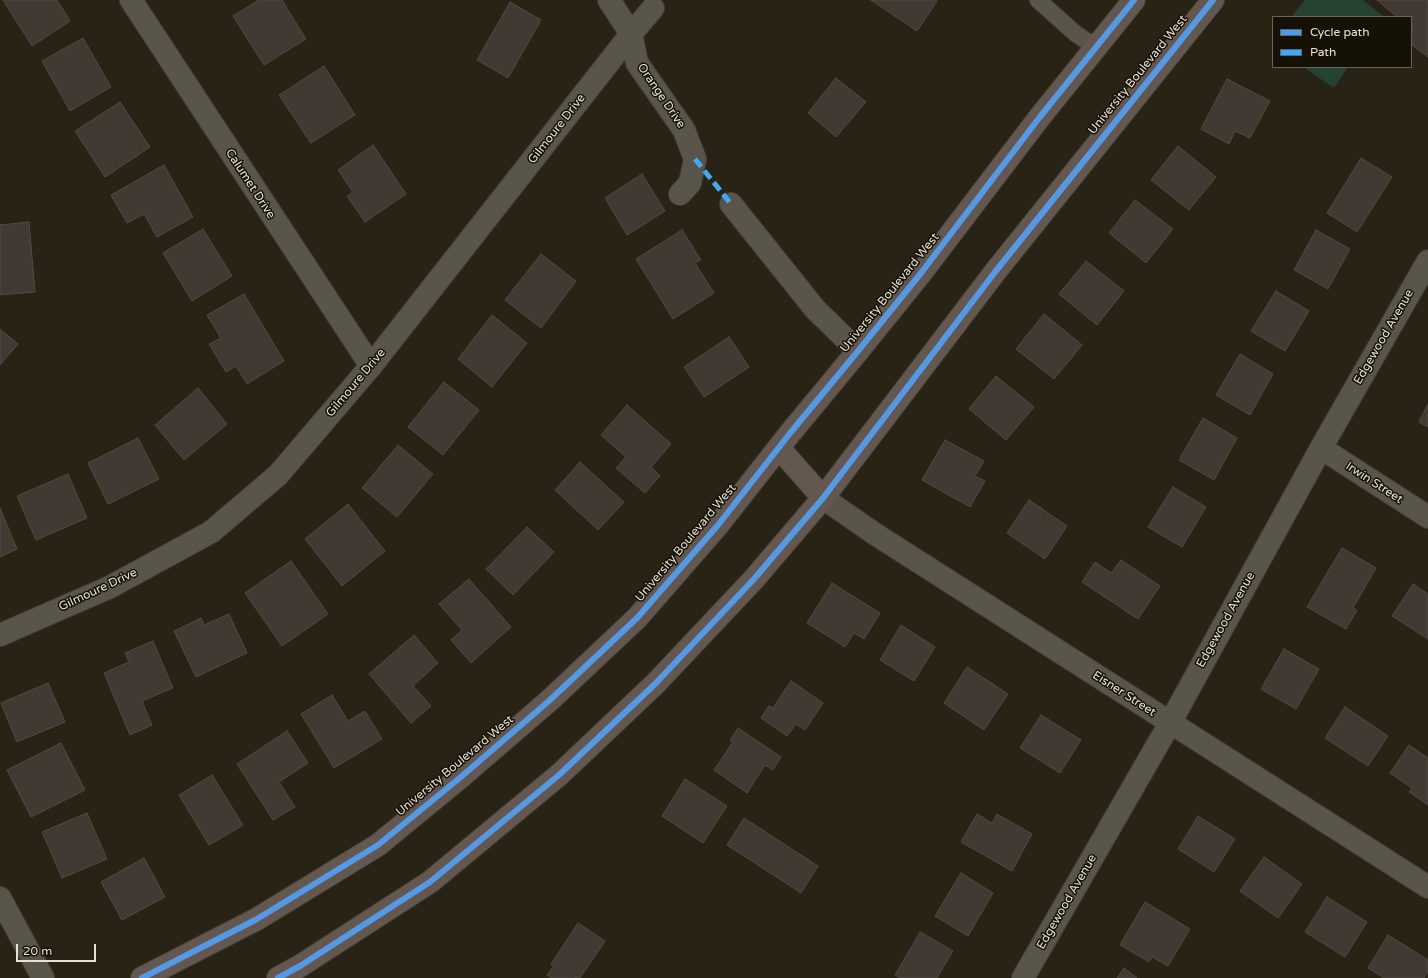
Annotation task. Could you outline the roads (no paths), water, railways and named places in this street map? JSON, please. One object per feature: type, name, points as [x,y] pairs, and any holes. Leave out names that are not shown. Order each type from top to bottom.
[{"type":"main road","name":"University Boulevard West","points":[[142,978],[257,919],[378,845],[462,776],[550,700],[637,618],[718,525],[858,351],[930,261],[1039,118],[1134,0]]},
{"type":"main road","name":"University Boulevard West","points":[[278,978],[300,966],[430,882],[559,775],[656,683],[754,579],[823,498],[995,272],[1213,0]]},
{"type":"main road","points":[[779,448],[823,498]]},
{"type":"street","name":"Calumet Drive","points":[[131,0],[370,366]]},
{"type":"street","name":"Orange Drive","points":[[610,0],[631,34],[637,63],[684,130],[695,159],[690,183],[680,194]]},
{"type":"street","name":"Gilmoure Drive","points":[[0,635],[110,587],[212,532],[278,475],[370,366],[631,34],[654,8]]},
{"type":"street","points":[[731,204],[815,309],[858,351]]},
{"type":"street","name":"Edgewood Avenue","points":[[1023,978],[1170,723],[1321,448],[1428,261]]},
{"type":"street","name":"Irwin Street","points":[[1321,448],[1428,517]]},
{"type":"street","name":"Eisner Street","points":[[823,498],[881,538],[1428,888]]},
{"type":"street","points":[[0,898],[43,978]]},
{"type":"lane","points":[[1038,0],[1076,34],[1096,48]]}]
